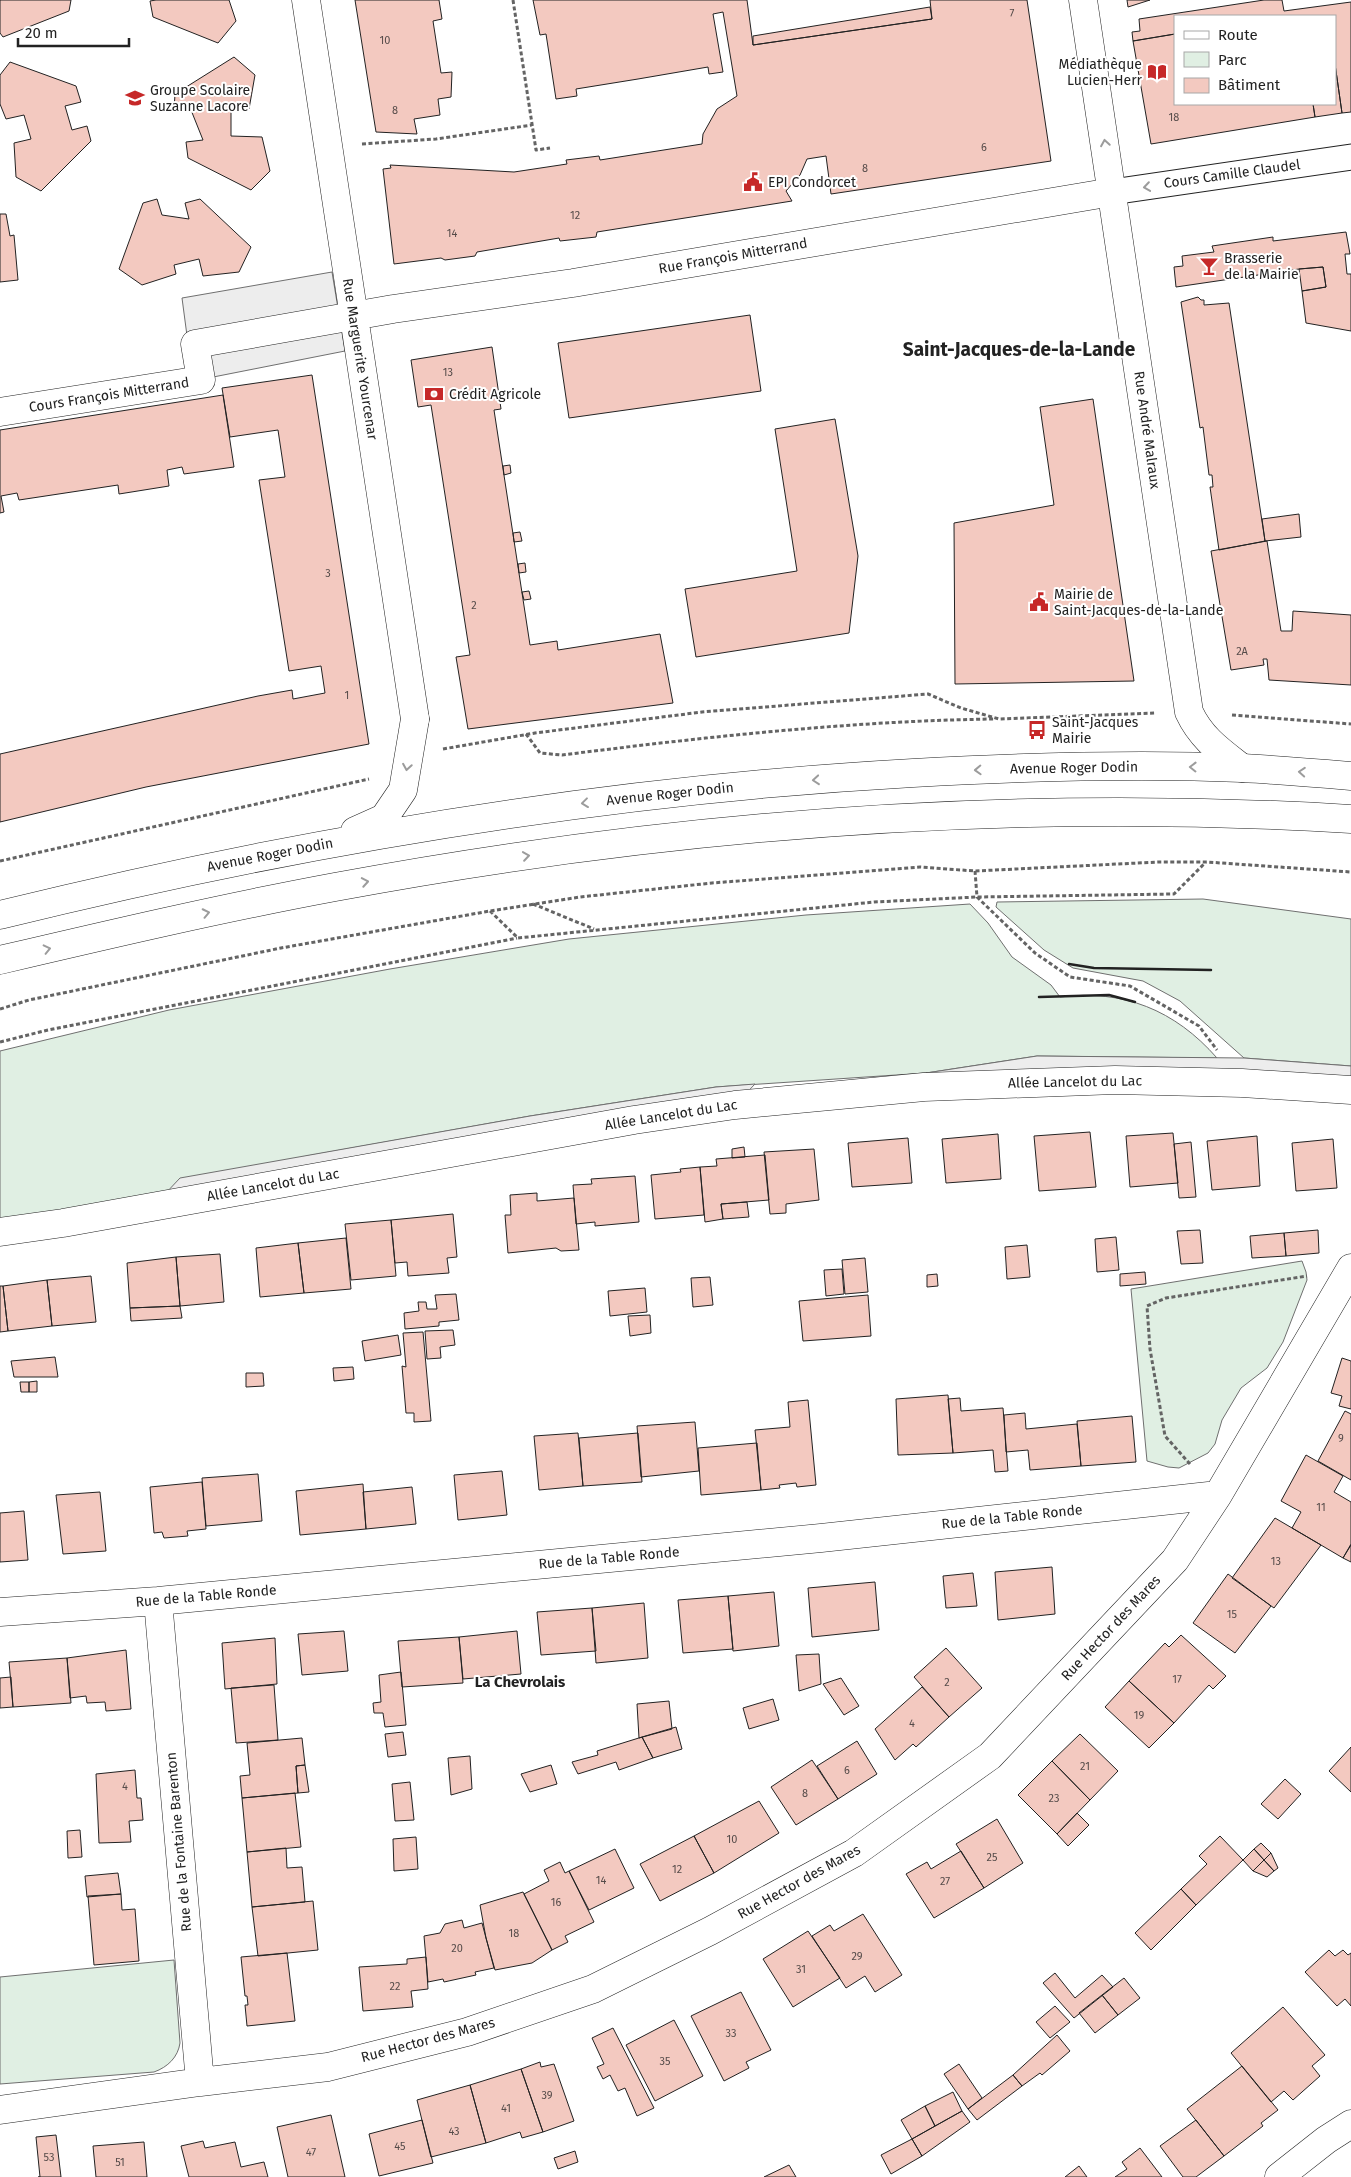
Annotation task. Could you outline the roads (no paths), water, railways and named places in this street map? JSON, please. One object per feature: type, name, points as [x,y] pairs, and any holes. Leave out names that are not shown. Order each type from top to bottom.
[{"type":"street","name":"Rue Marguerite Yourcenar","points":[[306,0],[415,718],[403,790],[384,818],[331,843]]},
{"type":"street","name":"Rue André Malraux","points":[[1083,0],[1189,712],[1195,725],[1210,744],[1242,768]]},
{"type":"street","name":"Cours Camille Claudel","points":[[1112,192],[1351,157]]},
{"type":"street","name":"Rue François Mitterrand","points":[[354,315],[573,283],[1112,192]]},
{"type":"street","name":"Cours François Mitterrand","points":[[0,412],[201,380],[195,344],[354,315]]},
{"type":"street","name":"Avenue Roger Dodin","points":[[0,915],[97,891],[331,843],[572,804],[764,784],[974,770],[1144,766],[1242,768],[1351,776]]},
{"type":"street","points":[[0,960],[337,886],[534,855],[766,829],[978,815],[1136,811],[1253,813],[1351,819]]},
{"type":"street","name":"Allée Lancelot du Lac","points":[[0,1232],[63,1223],[634,1120],[735,1104],[924,1087],[1115,1080],[1242,1083],[1351,1090]]},
{"type":"street","name":"Rue Hector des Mares","points":[[0,2110],[200,2082],[328,2067],[467,2032],[593,1989],[710,1931],[854,1853],[990,1756],[1175,1560],[1218,1495],[1351,1269]]},
{"type":"street","name":"Rue de la Table Ronde","points":[[0,1612],[158,1601],[811,1539],[1218,1495]]},
{"type":"street","name":"Rue de la Fontaine Barenton","points":[[158,1601],[200,2082]]},
{"type":"street","points":[[1279,2177],[1326,2140],[1351,2124]]},
{"type":"place","name":"Médiathèque Lucien-Herr","points":[[1157,72]]},
{"type":"place","name":"Groupe Scolaire Suzanne Lacore","points":[[135,98]]},
{"type":"place","name":"EPI Condorcet","points":[[753,182]]},
{"type":"place","name":"Brasserie de la Mairie","points":[[1209,266]]},
{"type":"place","name":"Crédit Agricole","points":[[434,394]]},
{"type":"place","name":"Mairie de Saint-Jacques-de-la-Lande","points":[[1039,602]]},
{"type":"place","name":"Saint-Jacques Mairie","points":[[1037,730]]},
{"type":"district","name":"Saint-Jacques-de-la-Lande","points":[[1019,349]]},
{"type":"district","name":"La Chevrolais","points":[[520,1682]]}]
